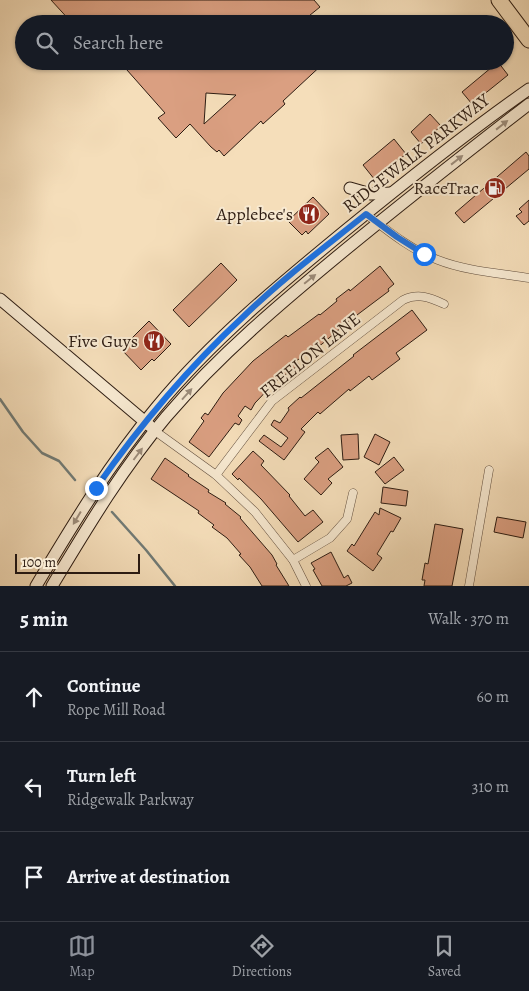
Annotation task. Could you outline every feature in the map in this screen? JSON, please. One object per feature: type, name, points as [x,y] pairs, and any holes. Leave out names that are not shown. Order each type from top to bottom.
[{"type":"highway","points":[[499,0],[510,15]]},
{"type":"highway","points":[[514,20],[529,40]]},
{"type":"main road","name":"RIDGEWALK PARKWAY","points":[[36,586],[96,488],[145,421],[186,373],[245,314],[287,278],[392,193],[529,89]]},
{"type":"main road","name":"RIDGEWALK PARKWAY","points":[[52,586],[104,502],[155,431],[192,388],[246,334],[291,294],[529,104]]},
{"type":"main road","points":[[350,188],[371,194],[392,193]]},
{"type":"main road","points":[[0,299],[155,431]]},
{"type":"street","points":[[366,214],[413,248],[438,261],[529,278]]},
{"type":"street","name":"FREELON LANE","points":[[216,475],[272,401],[402,300],[411,296],[426,296],[444,304]]},
{"type":"street","points":[[155,431],[216,475],[255,512],[293,560],[306,586]]},
{"type":"street","points":[[469,586],[489,470]]},
{"type":"street","points":[[293,560],[330,538],[348,519],[353,493]]},
{"type":"building","points":[[51,0],[314,0],[320,7],[310,15],[65,15]]},
{"type":"building","points":[[127,70],[316,70],[283,101],[285,104],[263,124],[261,121],[224,156],[219,150],[217,152],[211,147],[190,124],[176,138],[158,118],[165,113]],"holes":[[[206,93],[236,95],[204,124]]]},
{"type":"building","points":[[488,70],[504,70],[508,75],[472,104],[462,92]]},
{"type":"building","points":[[430,114],[441,126],[421,144],[411,132]]},
{"type":"building","points":[[394,139],[406,154],[375,180],[363,165]]},
{"type":"building","points":[[526,152],[529,156],[529,169],[464,223],[455,213]]},
{"type":"building","points":[[313,197],[329,214],[308,234],[306,231],[302,235],[288,221]]},
{"type":"building","points":[[529,200],[529,221],[524,225],[516,216],[522,212],[519,209]]},
{"type":"building","points":[[221,263],[237,280],[189,327],[173,310]]},
{"type":"building","points":[[380,266],[394,284],[388,289],[389,291],[322,344],[296,361],[299,365],[276,381],[255,403],[251,410],[245,406],[238,416],[242,420],[239,425],[235,423],[209,457],[189,442],[204,421],[201,418],[205,413],[208,415],[223,393],[253,361],[286,335],[288,337],[320,315],[337,301],[336,299],[349,289],[350,291]]},
{"type":"building","points":[[412,310],[427,330],[396,353],[400,359],[372,380],[369,376],[350,391],[349,389],[320,414],[318,412],[301,429],[305,432],[284,460],[259,441],[264,435],[281,447],[288,438],[271,425],[274,420],[280,423],[289,410],[288,408],[300,397]]},
{"type":"building","points":[[149,321],[171,344],[154,361],[152,359],[141,370],[121,349]]},
{"type":"building","points":[[358,434],[359,459],[343,460],[341,435]]},
{"type":"building","points":[[375,434],[390,442],[379,465],[364,457]]},
{"type":"building","points":[[328,448],[343,467],[328,479],[332,483],[321,495],[304,479],[319,462],[315,458]]},
{"type":"building","points":[[253,451],[264,461],[261,465],[290,495],[305,516],[313,510],[323,522],[298,542],[261,499],[239,478],[238,480],[232,474]]},
{"type":"building","points":[[394,457],[404,470],[385,484],[375,472]]},
{"type":"building","points":[[165,458],[209,490],[208,492],[226,503],[241,517],[272,555],[289,586],[262,586],[250,567],[239,555],[241,554],[227,538],[212,527],[214,525],[198,513],[199,511],[151,479]]},
{"type":"building","points":[[383,487],[408,491],[406,506],[381,503]]},
{"type":"building","points":[[380,508],[401,518],[377,554],[382,558],[373,571],[347,551],[352,544],[354,546],[375,512],[379,515]]},
{"type":"building","points":[[497,517],[526,522],[523,538],[494,532]]},
{"type":"building","points":[[435,524],[463,529],[452,586],[424,586],[425,580],[422,580],[425,563],[428,564]]},
{"type":"building","points":[[331,552],[344,578],[348,575],[352,583],[346,586],[322,586],[311,563]]},
{"type":"waterway","points":[[0,399],[23,432],[42,453],[59,461],[75,480]]},
{"type":"waterway","points":[[112,512],[175,586]]},
{"type":"place","name":"RaceTrac","points":[[495,188]]},
{"type":"place","name":"Applebee's","points":[[309,214]]},
{"type":"place","name":"Five Guys","points":[[154,341]]},
{"type":"route","points":[[96,488],[145,421],[202,356],[265,296],[366,214],[424,254]]}]
